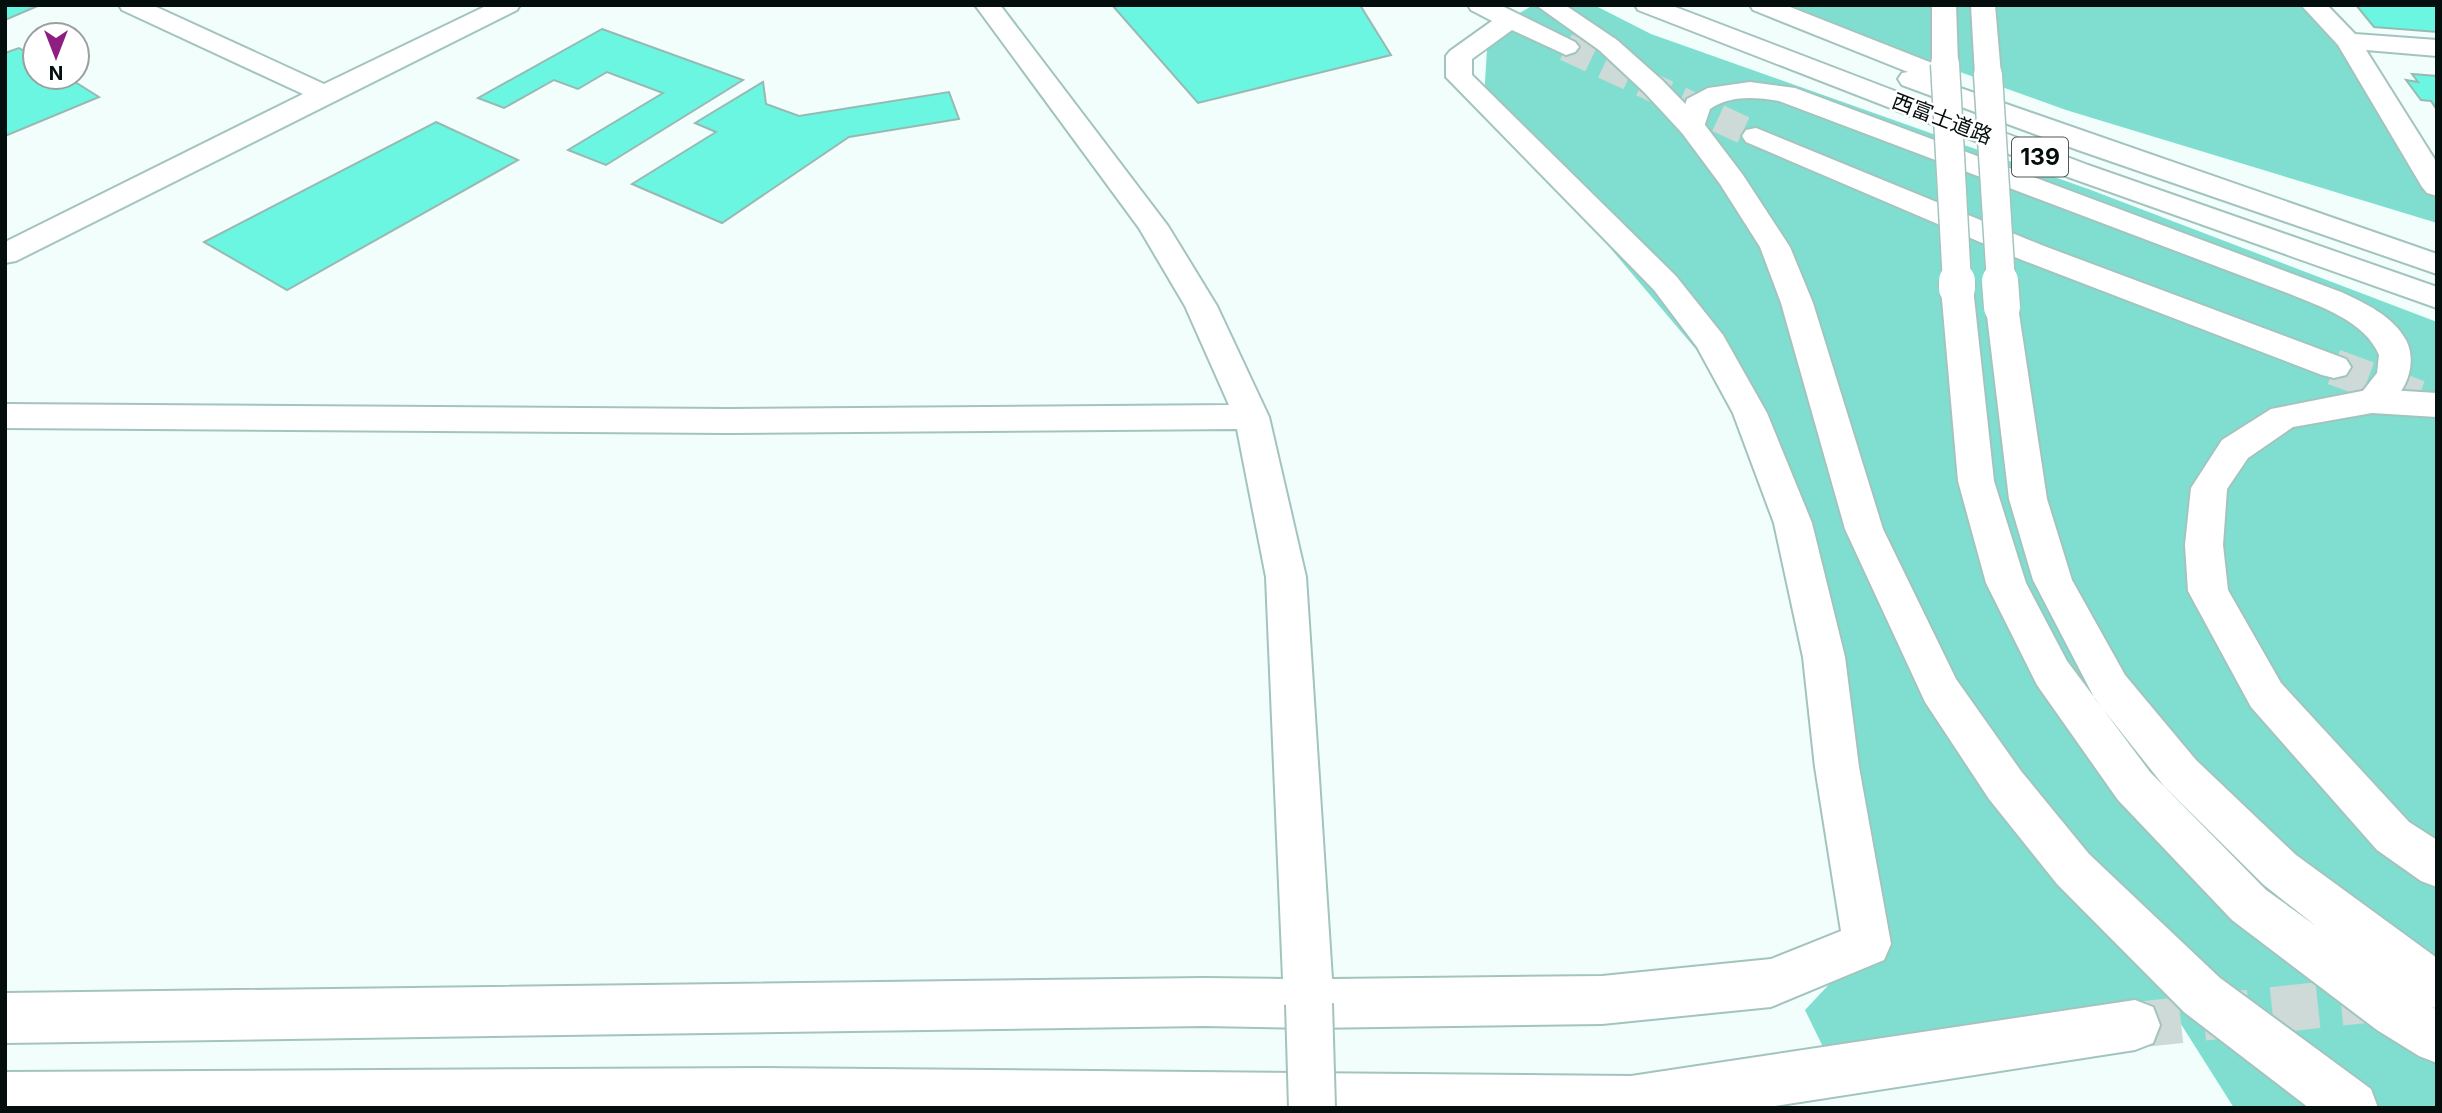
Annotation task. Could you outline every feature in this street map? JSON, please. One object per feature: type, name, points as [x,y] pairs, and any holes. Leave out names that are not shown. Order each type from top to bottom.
[{"type":"main road","points":[[131,5],[324,94]]},
{"type":"main road","points":[[5,254],[508,5]]},
{"type":"main road","points":[[987,5],[1153,226],[1201,306],[1252,417],[1286,577],[1312,1108]]},
{"type":"main road","name":"西富士道路","points":[[1647,5],[2078,171],[2437,298]]},
{"type":"main road","name":"西富士道路","points":[[1712,5],[2088,144],[2437,265]]},
{"type":"main road","points":[[1762,5],[1961,83],[2437,247]]},
{"type":"main road","points":[[1944,5],[1957,288],[1976,481],[2006,583],[2052,673],[2134,786],[2249,905],[2395,1013],[2437,1038]]},
{"type":"main road","points":[[1983,5],[2002,307],[2028,499],[2053,580],[2110,687],[2180,774],[2280,870],[2407,967],[2437,985]]},
{"type":"main road","points":[[2313,5],[2348,41],[2437,187]]},
{"type":"main road","points":[[1513,10],[1566,47]]},
{"type":"main road","points":[[1513,10],[1608,45],[1692,127],[1733,181],[1775,247],[1797,303],[1864,529],[1940,691],[2005,785],[2073,869],[2202,995],[2352,1108]]},
{"type":"main road","points":[[5,1018],[1204,1002],[1309,1004],[1602,1000],[1771,983],[1867,944],[1837,768],[1824,657],[1793,523],[1769,458],[1750,413],[1711,343],[1665,283],[1459,77],[1459,56],[1478,46],[1488,32],[1513,10]]},
{"type":"main road","points":[[2348,41],[2437,48]]},
{"type":"main road","points":[[1692,127],[1697,105],[1712,94],[1735,89],[1785,94],[2301,287],[2348,308],[2369,320],[2384,334],[2395,352],[2395,370],[2372,401]]},
{"type":"main road","points":[[1756,136],[2033,253],[2334,367]]},
{"type":"main road","points":[[2437,405],[2372,401],[2283,417],[2235,449],[2209,488],[2204,545],[2208,591],[2266,695],[2393,836],[2437,866]]},
{"type":"main road","points":[[5,416],[714,421],[1252,417]]},
{"type":"main road","points":[[5,1098],[761,1094],[1631,1102],[2135,1026]]},
{"type":"green space","points":[[1533,5],[1594,5],[1651,34],[2091,190],[2437,322],[2437,1108],[2234,1108],[2179,1021],[1825,1051],[1805,1010],[1867,944],[1750,413],[1484,99],[1488,32]]},
{"type":"green space","points":[[1773,5],[2313,5],[2437,177],[2437,223],[2066,110]]},
{"type":"building","points":[[5,5],[40,5],[5,20]]},
{"type":"building","points":[[1112,5],[1360,5],[1391,55],[1198,103]]},
{"type":"building","points":[[2356,5],[2437,5],[2437,32],[2374,27]]},
{"type":"building","points":[[602,29],[743,80],[606,165],[568,150],[663,93],[607,72],[578,89],[554,80],[504,108],[478,98]]},
{"type":"building","points":[[21,49],[21,91],[89,91],[99,97],[5,136],[5,53]]},
{"type":"building","points":[[2412,74],[2437,76],[2437,110],[2431,101],[2421,100],[2406,80],[2418,82]]},
{"type":"building","points":[[763,82],[766,104],[799,116],[949,92],[959,119],[849,137],[722,223],[632,184],[716,132],[695,123]]},
{"type":"building","points":[[436,122],[518,160],[287,290],[204,242]]},
{"type":"tunnel","points":[[1566,47],[1756,136]]},
{"type":"tunnel","points":[[2334,367],[2421,399]]},
{"type":"tunnel","points":[[2135,1025],[2394,997]]}]
